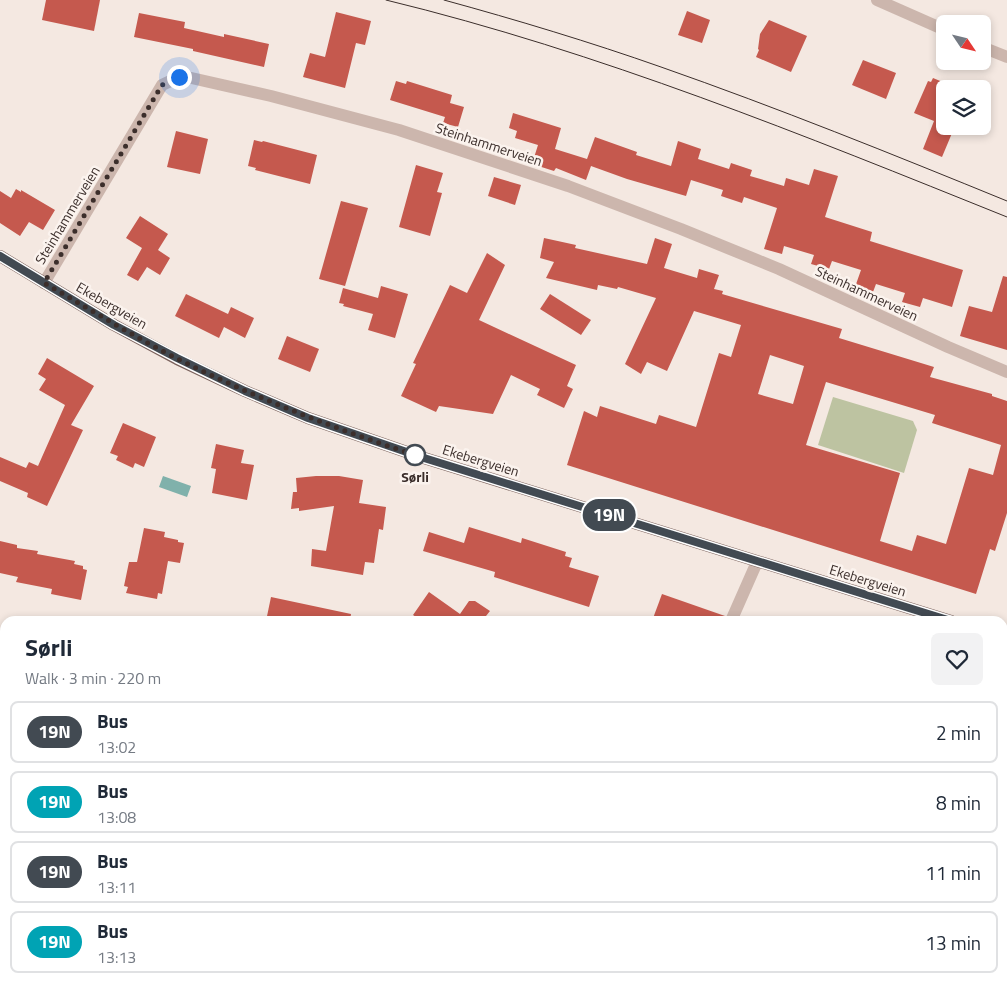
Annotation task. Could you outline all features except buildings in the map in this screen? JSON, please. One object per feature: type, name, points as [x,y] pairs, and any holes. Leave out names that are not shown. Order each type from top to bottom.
[{"type":"main road","name":"Ekebergveien","points":[[0,256],[114,325],[245,391],[308,418],[424,458],[935,616]]},
{"type":"street","points":[[877,0],[936,26]]},
{"type":"street","points":[[991,51],[1007,57]]},
{"type":"street","name":"Steinhammerveien","points":[[44,283],[162,85],[179,77],[187,77],[271,96],[399,130],[568,186],[780,269],[948,347],[1007,372]]},
{"type":"street","points":[[733,616],[757,562]]},
{"type":"green space","points":[[833,397],[913,421],[917,430],[904,473],[818,445]]},
{"type":"water","points":[[163,476],[191,486],[187,497],[159,487]]},
{"type":"tram line","points":[[386,0],[545,44],[623,70],[777,126],[1007,217]]},
{"type":"tram line","points":[[444,0],[580,40],[705,83],[835,132],[1007,201]]},
{"type":"bus line","name":"19N","points":[[0,256],[114,325],[245,391],[308,418],[424,458],[934,616]]},
{"type":"place","name":"Sørli","points":[[415,455]]},
{"type":"route","points":[[179,77],[162,85],[44,283],[143,341],[245,391],[308,418],[415,455]]}]
